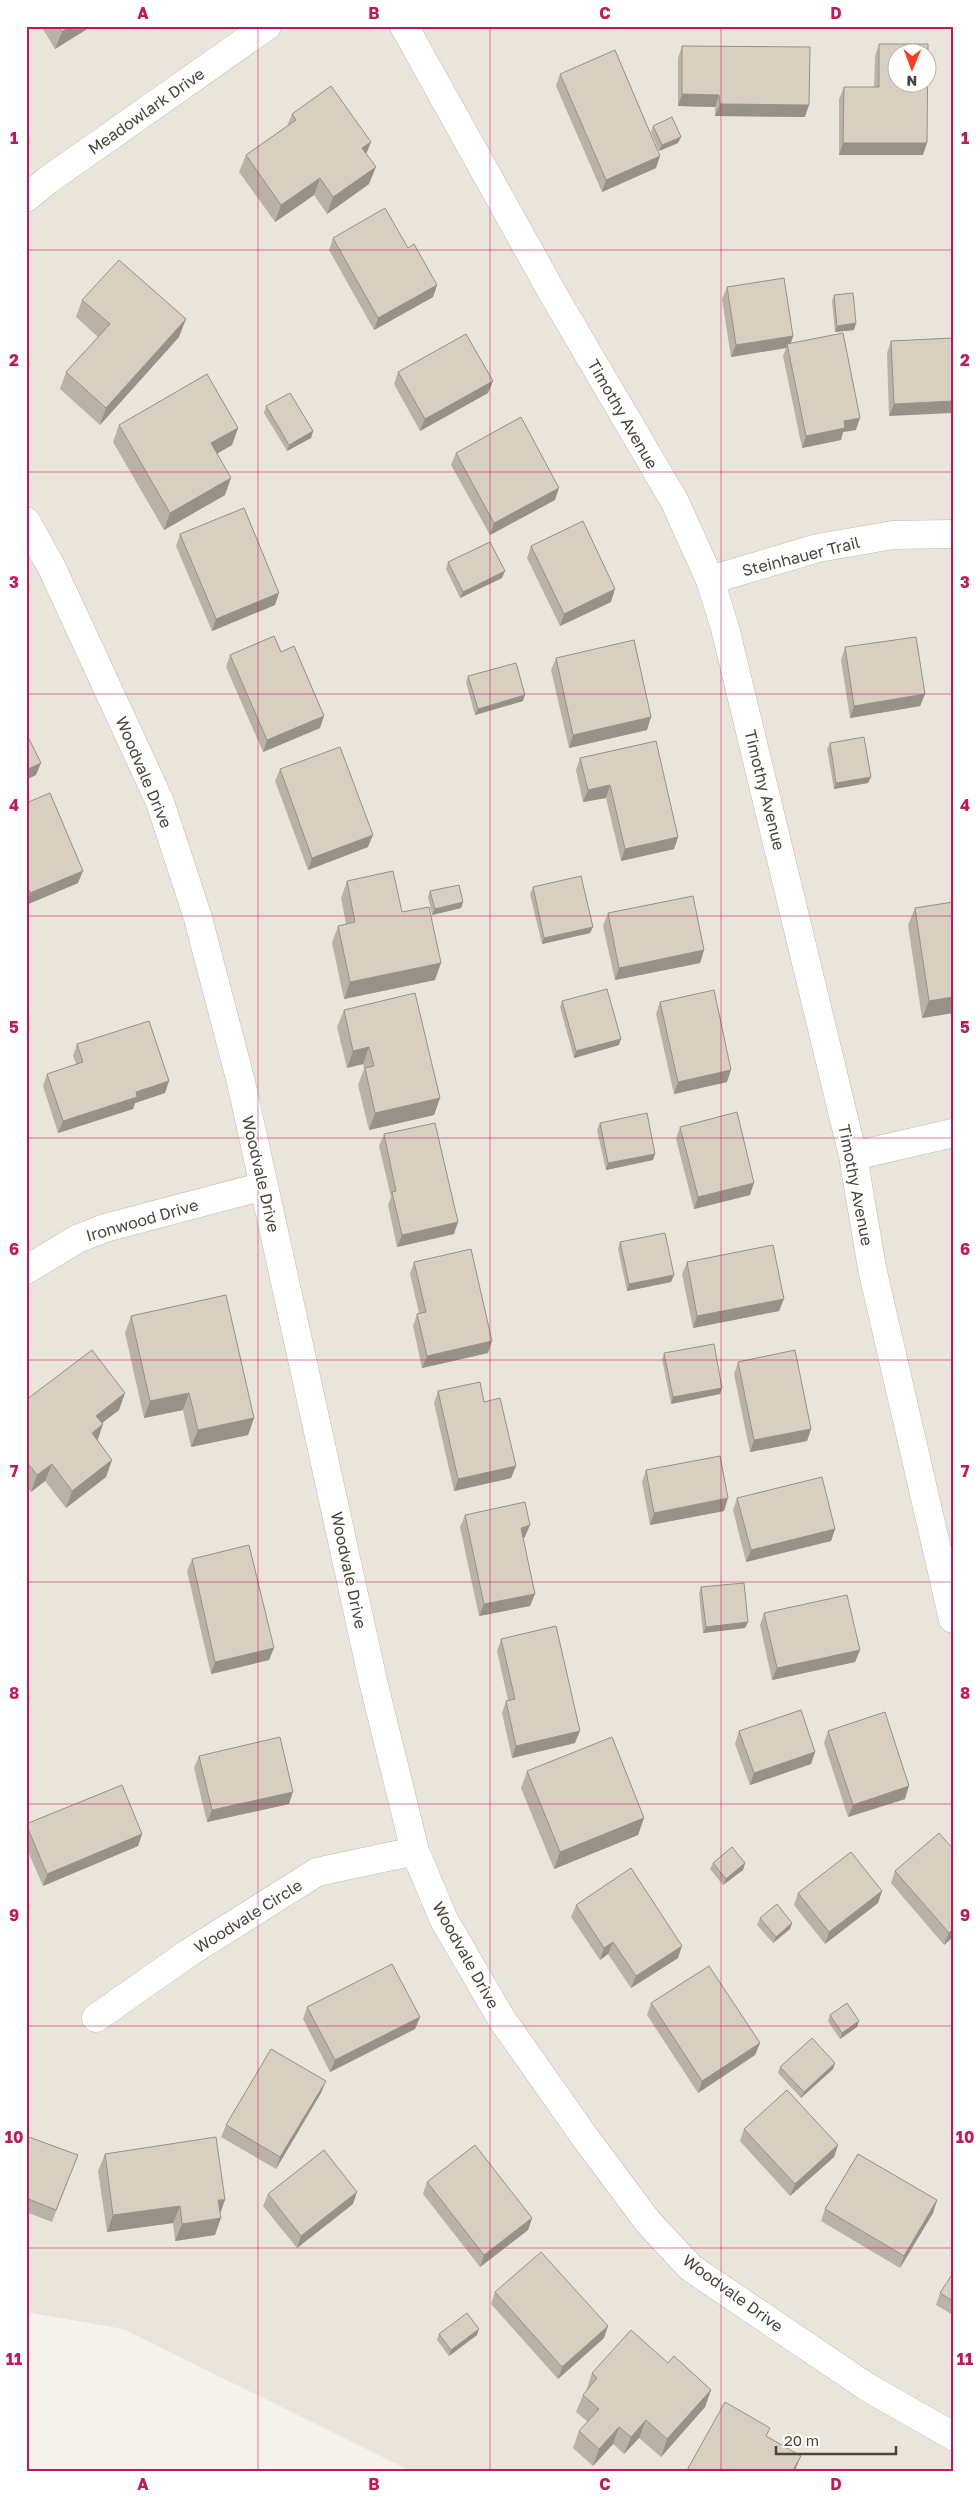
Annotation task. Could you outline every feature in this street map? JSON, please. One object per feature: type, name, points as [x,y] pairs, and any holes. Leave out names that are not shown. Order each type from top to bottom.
[{"type":"street","name":"Meadowlark Drive","points":[[26,198],[48,180],[267,26]]},
{"type":"street","name":"Timothy Avenue","points":[[404,26],[553,294],[675,502],[710,580],[725,628],[853,1156],[872,1268],[953,1619]]},
{"type":"street","name":"Woodvale Drive","points":[[26,521],[52,568],[160,802],[198,918],[241,1082],[373,1681],[416,1851],[444,1920],[501,2018],[584,2136],[648,2222],[691,2268],[867,2387],[953,2436]]},
{"type":"street","name":"Steinhauer Trail","points":[[710,580],[818,548],[893,535],[953,534]]},
{"type":"street","points":[[853,1156],[953,1133]]},
{"type":"street","name":"Ironwood Drive","points":[[26,1270],[77,1239],[105,1228],[264,1186]]},
{"type":"street","name":"Woodvale Circle","points":[[96,2018],[190,1952],[317,1872],[416,1851]]},
{"type":"shaded area","points":[[26,26],[953,26],[953,2472],[413,2472],[123,2329],[26,2312]]},
{"type":"building","points":[[58,26],[70,26],[62,32]]},
{"type":"building","points":[[879,44],[886,44],[886,92],[928,92],[927,143],[843,143],[844,87],[879,87]]},
{"type":"building","points":[[682,46],[810,47],[809,105],[720,104],[719,95],[682,94]]},
{"type":"building","points":[[615,50],[660,156],[606,180],[560,74]]},
{"type":"building","points":[[331,86],[371,142],[362,148],[376,167],[333,197],[320,178],[281,205],[246,155],[296,120],[292,114]]},
{"type":"building","points":[[672,117],[681,137],[662,145],[653,126]]},
{"type":"building","points":[[385,208],[408,248],[414,244],[437,285],[378,318],[333,238]]},
{"type":"building","points":[[119,260],[186,319],[106,408],[66,372],[110,324],[82,300]]},
{"type":"building","points":[[784,278],[793,336],[736,345],[727,287]]},
{"type":"building","points":[[853,293],[856,323],[837,326],[834,295]]},
{"type":"building","points":[[843,333],[860,418],[844,421],[845,428],[806,436],[787,344]]},
{"type":"building","points":[[466,334],[493,381],[425,419],[398,372]]},
{"type":"building","points":[[953,338],[953,401],[894,404],[891,341]]},
{"type":"building","points":[[207,374],[238,428],[211,443],[231,478],[170,513],[119,425]]},
{"type":"building","points":[[290,393],[313,431],[289,445],[266,406]]},
{"type":"building","points":[[521,417],[559,488],[494,523],[456,453]]},
{"type":"building","points":[[244,508],[279,593],[216,619],[180,534]]},
{"type":"building","points":[[583,521],[615,589],[564,614],[531,546]]},
{"type":"building","points":[[490,542],[505,571],[463,592],[448,562]]},
{"type":"building","points":[[274,636],[281,652],[294,646],[324,716],[267,740],[230,655]]},
{"type":"building","points":[[916,637],[925,694],[854,706],[845,647]]},
{"type":"building","points":[[634,640],[651,717],[573,735],[556,658]]},
{"type":"building","points":[[516,663],[525,695],[478,709],[468,676]]},
{"type":"building","points":[[26,733],[41,763],[26,770]]},
{"type":"building","points":[[864,737],[871,777],[836,783],[830,743]]},
{"type":"building","points":[[656,741],[678,837],[625,849],[610,785],[588,790],[580,758]]},
{"type":"building","points":[[340,747],[373,835],[312,858],[280,769]]},
{"type":"building","points":[[50,793],[83,871],[30,893],[26,883],[26,803]]},
{"type":"building","points":[[393,871],[402,912],[429,907],[441,963],[350,982],[338,926],[355,922],[347,881]]},
{"type":"building","points":[[581,876],[593,927],[544,938],[533,887]]},
{"type":"building","points":[[459,885],[463,902],[435,909],[430,891]]},
{"type":"building","points":[[693,896],[704,950],[619,968],[608,913]]},
{"type":"building","points":[[953,902],[953,997],[929,1001],[915,908]]},
{"type":"building","points":[[607,989],[621,1039],[576,1051],[562,1001]]},
{"type":"building","points":[[714,990],[731,1070],[678,1082],[660,1002]]},
{"type":"building","points":[[415,993],[440,1098],[375,1113],[365,1068],[374,1066],[369,1047],[353,1051],[344,1010]]},
{"type":"building","points":[[149,1021],[169,1081],[136,1092],[137,1097],[63,1121],[47,1074],[83,1062],[77,1044]]},
{"type":"building","points":[[737,1112],[754,1183],[698,1197],[680,1127]]},
{"type":"building","points":[[647,1113],[655,1154],[608,1163],[600,1123]]},
{"type":"building","points":[[435,1123],[458,1222],[402,1235],[392,1192],[396,1191],[384,1134]]},
{"type":"building","points":[[665,1233],[674,1275],[629,1284],[620,1242]]},
{"type":"building","points":[[773,1245],[784,1299],[697,1316],[687,1262]]},
{"type":"building","points":[[471,1249],[492,1341],[427,1356],[417,1314],[426,1312],[414,1262]]},
{"type":"building","points":[[226,1295],[254,1418],[198,1430],[189,1393],[150,1401],[131,1316]]},
{"type":"building","points":[[714,1344],[722,1388],[673,1397],[664,1353]]},
{"type":"building","points":[[92,1350],[125,1393],[96,1416],[103,1424],[92,1433],[112,1460],[72,1491],[52,1464],[37,1475],[26,1461],[26,1400]]},
{"type":"building","points":[[795,1350],[811,1429],[754,1440],[738,1362]]},
{"type":"building","points":[[480,1382],[484,1402],[500,1398],[516,1466],[458,1479],[438,1391]]},
{"type":"building","points":[[720,1456],[728,1498],[654,1513],[646,1470]]},
{"type":"building","points":[[822,1477],[835,1529],[751,1550],[737,1498]]},
{"type":"building","points":[[525,1502],[530,1525],[521,1528],[535,1594],[484,1604],[465,1515]]},
{"type":"building","points":[[249,1545],[274,1648],[215,1662],[192,1559]]},
{"type":"building","points":[[744,1583],[748,1622],[706,1627],[701,1587]]},
{"type":"building","points":[[847,1595],[860,1650],[777,1668],[764,1613]]},
{"type":"building","points":[[556,1626],[580,1731],[516,1746],[506,1701],[515,1699],[501,1639]]},
{"type":"building","points":[[801,1710],[815,1752],[754,1773],[739,1731]]},
{"type":"building","points":[[885,1712],[909,1786],[853,1805],[828,1731]]},
{"type":"building","points":[[280,1737],[293,1792],[212,1810],[199,1756]]},
{"type":"building","points":[[612,1737],[644,1818],[560,1852],[527,1771]]},
{"type":"building","points":[[122,1785],[142,1834],[47,1874],[26,1824]]},
{"type":"building","points":[[939,1833],[953,1849],[953,1929],[949,1933],[895,1871]]},
{"type":"building","points":[[732,1847],[745,1863],[726,1879],[713,1863]]},
{"type":"building","points":[[851,1852],[882,1891],[829,1932],[798,1893]]},
{"type":"building","points":[[631,1868],[682,1946],[636,1976],[613,1942],[604,1948],[576,1905]]},
{"type":"building","points":[[777,1904],[792,1923],[776,1937],[760,1918]]},
{"type":"building","points":[[392,1964],[420,2017],[335,2060],[307,2007]]},
{"type":"building","points":[[709,1966],[760,2043],[702,2081],[651,2003]]},
{"type":"building","points":[[847,2003],[859,2021],[842,2033],[830,2015]]},
{"type":"building","points":[[812,2038],[835,2063],[804,2092],[780,2067]]},
{"type":"building","points":[[271,2049],[326,2081],[280,2157],[226,2125]]},
{"type":"building","points":[[787,2090],[838,2145],[795,2184],[744,2129]]},
{"type":"building","points":[[26,2136],[78,2155],[56,2210],[26,2198]]},
{"type":"building","points":[[216,2137],[225,2200],[218,2200],[221,2218],[182,2224],[180,2206],[113,2215],[105,2154]]},
{"type":"building","points":[[475,2145],[532,2218],[484,2255],[427,2182]]},
{"type":"building","points":[[324,2150],[357,2192],[301,2236],[268,2194]]},
{"type":"building","points":[[858,2154],[937,2200],[904,2256],[825,2209]]},
{"type":"building","points":[[541,2252],[608,2326],[562,2367],[495,2292]]},
{"type":"building","points":[[953,2273],[953,2301],[940,2293]]},
{"type":"building","points":[[467,2313],[479,2329],[451,2350],[439,2334]]},
{"type":"building","points":[[631,2330],[668,2363],[674,2356],[711,2390],[667,2439],[646,2420],[631,2437],[619,2427],[599,2449],[579,2431],[599,2409],[583,2395],[597,2378],[592,2373]]},
{"type":"building","points":[[725,2402],[770,2428],[766,2436],[801,2456],[792,2472],[686,2472]]}]
